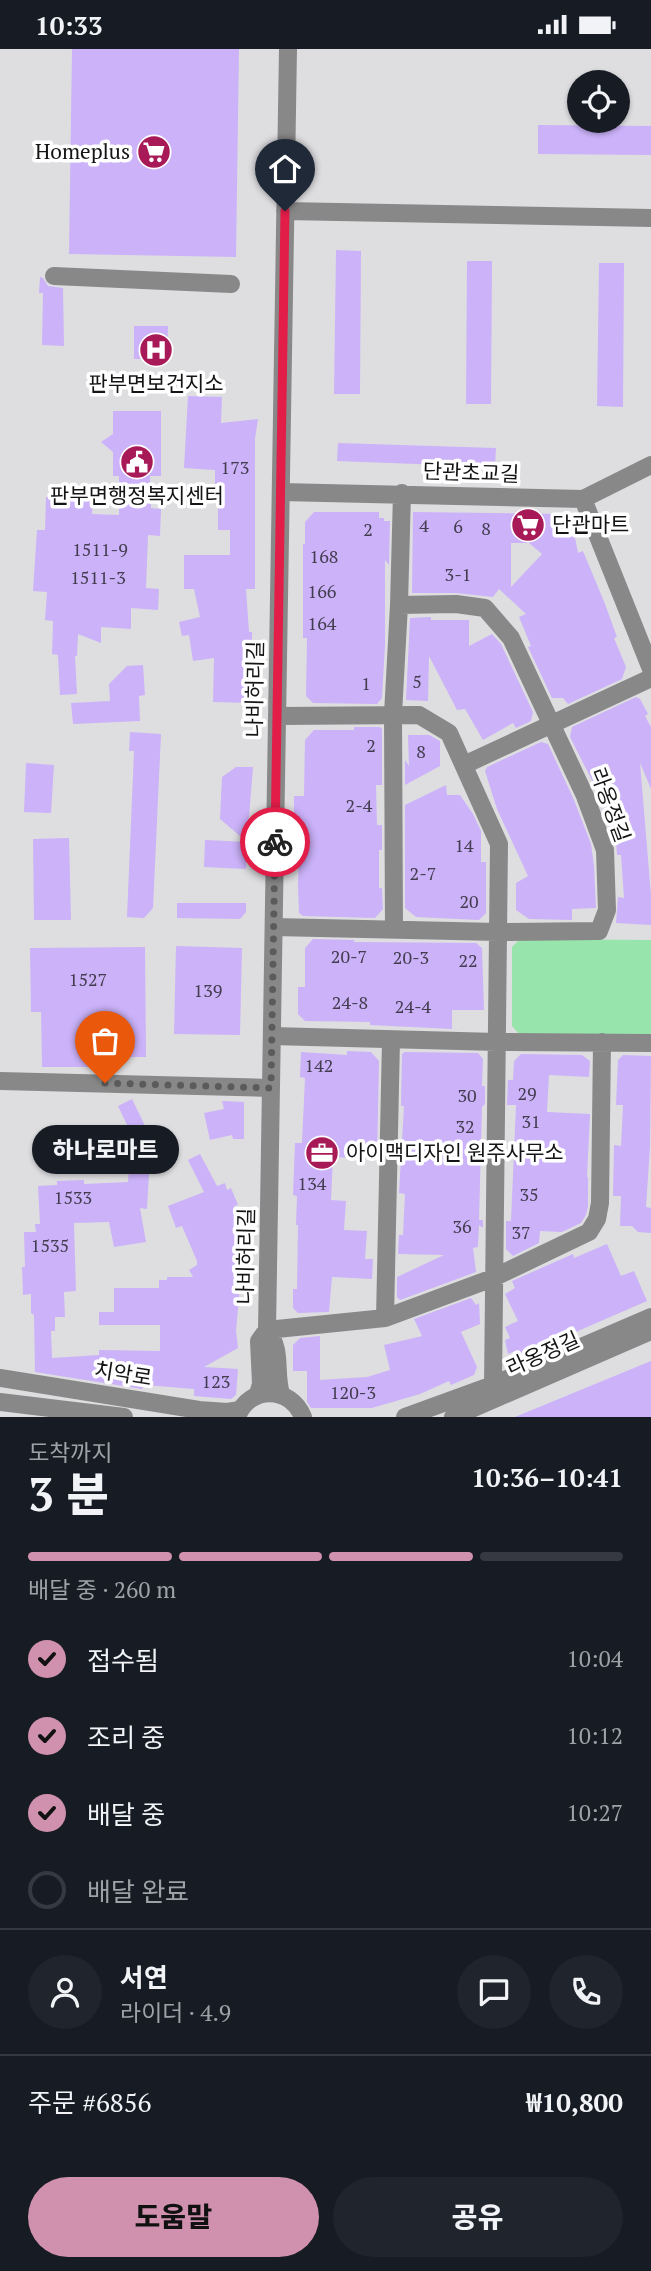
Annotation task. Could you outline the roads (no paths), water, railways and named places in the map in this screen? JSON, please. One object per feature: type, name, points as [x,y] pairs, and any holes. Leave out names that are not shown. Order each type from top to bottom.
[{"type":"street","name":"나비허리길","points":[[267,1330],[288,49]]},
{"type":"street","points":[[285,211],[651,218]]},
{"type":"street","points":[[54,276],[231,284]]},
{"type":"street","name":"단관초교길","points":[[281,492],[583,499],[651,465]]},
{"type":"street","points":[[394,928],[393,714],[401,493]]},
{"type":"street","points":[[583,499],[651,669]]},
{"type":"street","name":"라옹정길","points":[[274,927],[498,932],[599,931],[607,910],[605,850],[585,796],[511,638],[485,608],[456,604],[399,605]]},
{"type":"street","points":[[464,765],[651,678]]},
{"type":"street","name":"라옹정길","points":[[277,716],[419,715],[449,733],[499,844],[493,1385]]},
{"type":"street","points":[[272,1036],[651,1043]]},
{"type":"street","points":[[386,1318],[391,1040]]},
{"type":"street","points":[[258,1394],[261,1384],[259,1341],[267,1330],[386,1318],[493,1278],[589,1232],[597,1219],[600,1203],[602,1042]]},
{"type":"street","points":[[0,1081],[271,1088]]},
{"type":"street","name":"라옹정길","points":[[405,1417],[493,1385],[651,1317]]},
{"type":"street","points":[[267,1330],[277,1343],[281,1394]]},
{"type":"street","name":"라옹정길","points":[[453,1417],[651,1331]]},
{"type":"street","name":"치악로","points":[[0,1378],[238,1414]]},
{"type":"street","points":[[238,1414],[247,1401],[258,1394],[269,1392],[292,1400],[303,1417]]},
{"type":"street","name":"치악로","points":[[0,1402],[124,1417]]},
{"type":"place","name":"Homeplus","points":[[154,152]]},
{"type":"place","name":"판부면보건지소","points":[[156,350]]},
{"type":"place","name":"판부면행정복지센터","points":[[137,462]]},
{"type":"place","name":"단관마트","points":[[528,525]]},
{"type":"place","name":"하나로마트","points":[[105,1083]]},
{"type":"place","name":"아이맥디자인 원주사무소","points":[[322,1153]]}]
